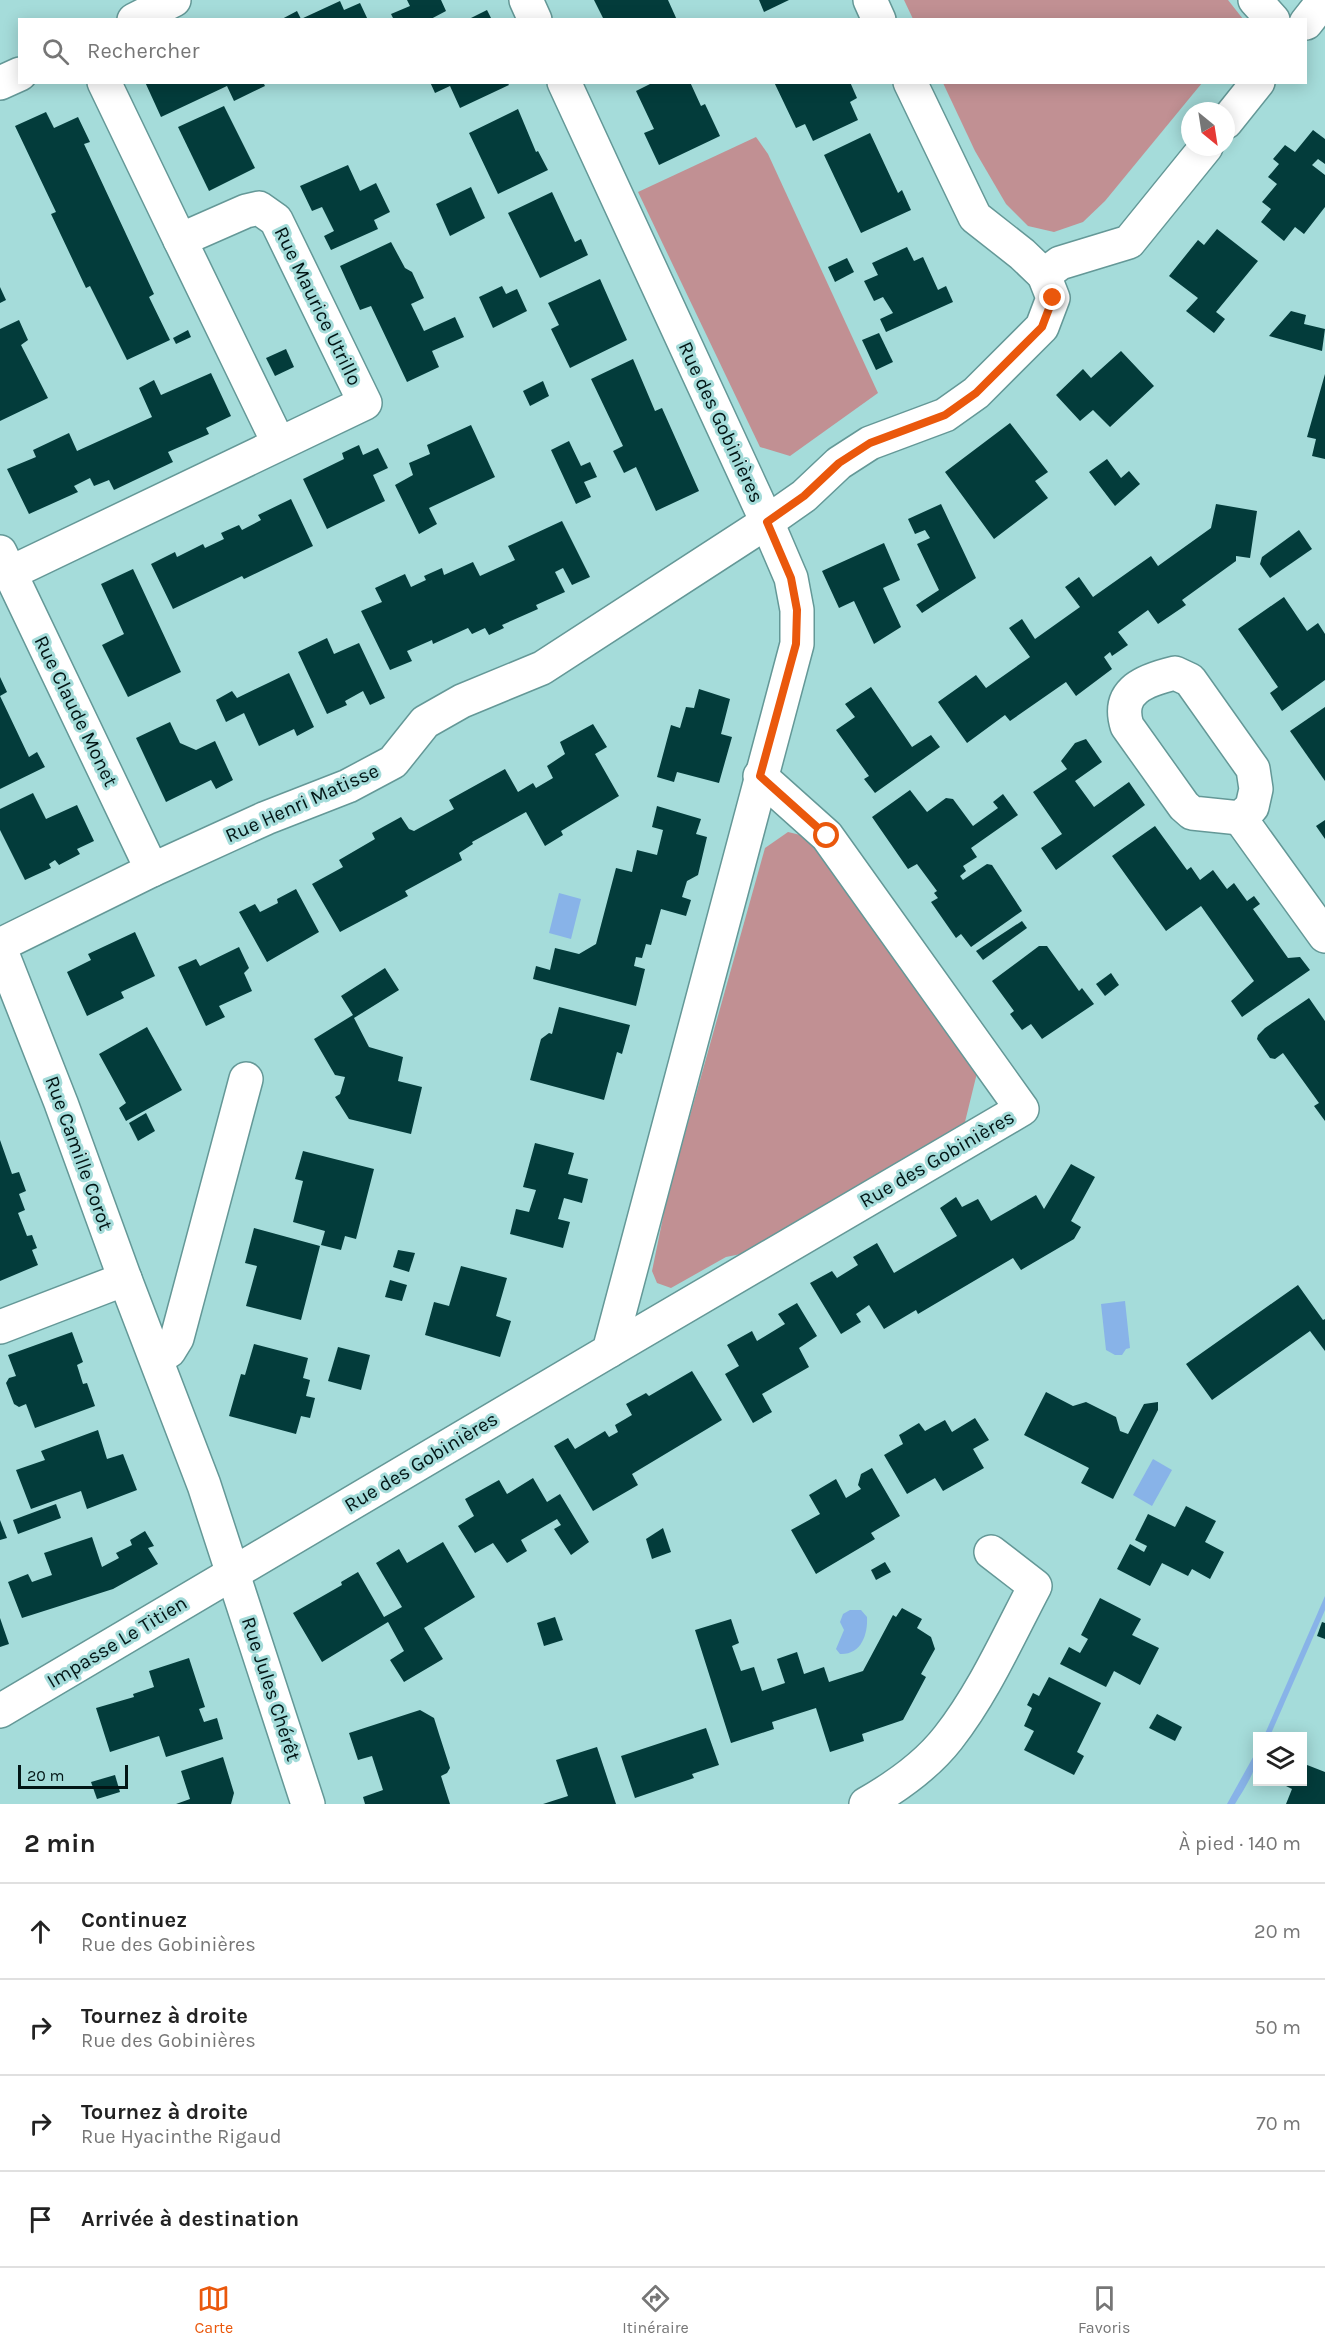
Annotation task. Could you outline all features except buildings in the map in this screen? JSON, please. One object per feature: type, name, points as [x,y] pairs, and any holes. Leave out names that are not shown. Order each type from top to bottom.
[{"type":"street","points":[[138,18],[174,0]]},
{"type":"street","points":[[526,0],[534,18]]},
{"type":"street","points":[[870,0],[878,18]]},
{"type":"street","points":[[1255,0],[1271,18]]},
{"type":"street","points":[[1307,21],[1324,0]]},
{"type":"street","points":[[0,83],[18,75]]},
{"type":"street","points":[[105,84],[279,444]]},
{"type":"street","name":"Rue des Gobinières","points":[[565,84],[767,522],[791,578],[797,610],[796,644],[609,1351]]},
{"type":"street","points":[[911,84],[975,217],[1022,254],[1044,275],[1060,263],[1129,242],[1199,156]]},
{"type":"street","points":[[1235,111],[1256,84]]},
{"type":"street","name":"Rue Maurice Utrillo","points":[[5,562],[279,444],[365,403],[276,220],[259,208],[246,211],[180,240]]},
{"type":"street","name":"Rue Henri Matisse","points":[[0,946],[152,870],[266,818],[348,786],[393,762],[424,722],[462,701],[542,668],[767,522],[804,496],[839,463],[870,443],[945,415],[976,393],[1042,327],[1053,298],[1044,275]]},
{"type":"street","name":"Rue Claude Monet","points":[[5,562],[152,870]]},
{"type":"street","points":[[1240,818],[1252,807],[1256,789],[1253,769],[1190,680],[1175,673],[1142,684],[1129,695],[1124,715],[1127,726],[1184,806],[1192,813],[1240,818],[1325,936]]},
{"type":"street","name":"Rue des Gobinières","points":[[234,1573],[1022,1110],[827,836],[760,776]]},
{"type":"street","name":"Rue Camille Corot","points":[[0,946],[157,1358],[234,1573]]},
{"type":"street","points":[[157,1358],[169,1351],[177,1338],[246,1079]]},
{"type":"street","points":[[0,1327],[125,1279]]},
{"type":"street","points":[[866,1804],[890,1791],[924,1764],[947,1739],[974,1702],[1035,1586],[991,1552]]},
{"type":"street","name":"Impasse Le Titien","points":[[0,1711],[234,1573]]},
{"type":"street","name":"Rue Jules Chérêt","points":[[234,1573],[308,1804]]},
{"type":"shaded area","points":[[904,0],[1228,0],[1242,18],[913,18]]},
{"type":"shaded area","points":[[943,84],[1201,84],[1186,102],[1181,102],[1181,109],[1105,201],[1083,222],[1054,232],[1028,226],[1006,204],[975,151]]},
{"type":"shaded area","points":[[756,137],[768,154],[878,393],[790,456],[760,447],[638,192]]},
{"type":"shaded area","points":[[788,832],[817,839],[977,1073],[963,1130],[756,1251],[726,1257],[671,1288],[657,1283],[652,1271],[667,1198],[765,848]]},
{"type":"water","points":[[559,893],[581,899],[571,939],[549,933]]},
{"type":"water","points":[[1125,1301],[1130,1348],[1126,1349],[1122,1355],[1115,1355],[1106,1350],[1101,1304]]},
{"type":"water","points":[[1153,1459],[1172,1470],[1152,1506],[1133,1495]]},
{"type":"water","points":[[1325,1596],[1325,1610],[1272,1732],[1266,1732]]},
{"type":"water","points":[[850,1610],[861,1610],[867,1617],[866,1631],[858,1647],[853,1651],[840,1654],[836,1649],[844,1630],[840,1622],[843,1614]]},
{"type":"water","points":[[1253,1757],[1253,1771],[1247,1785],[1235,1804],[1227,1804]]},
{"type":"route","points":[[827,836],[760,776],[796,644],[797,610],[791,578],[767,522],[804,496],[839,463],[870,443],[945,415],[976,393],[1042,327],[1053,298]]}]
